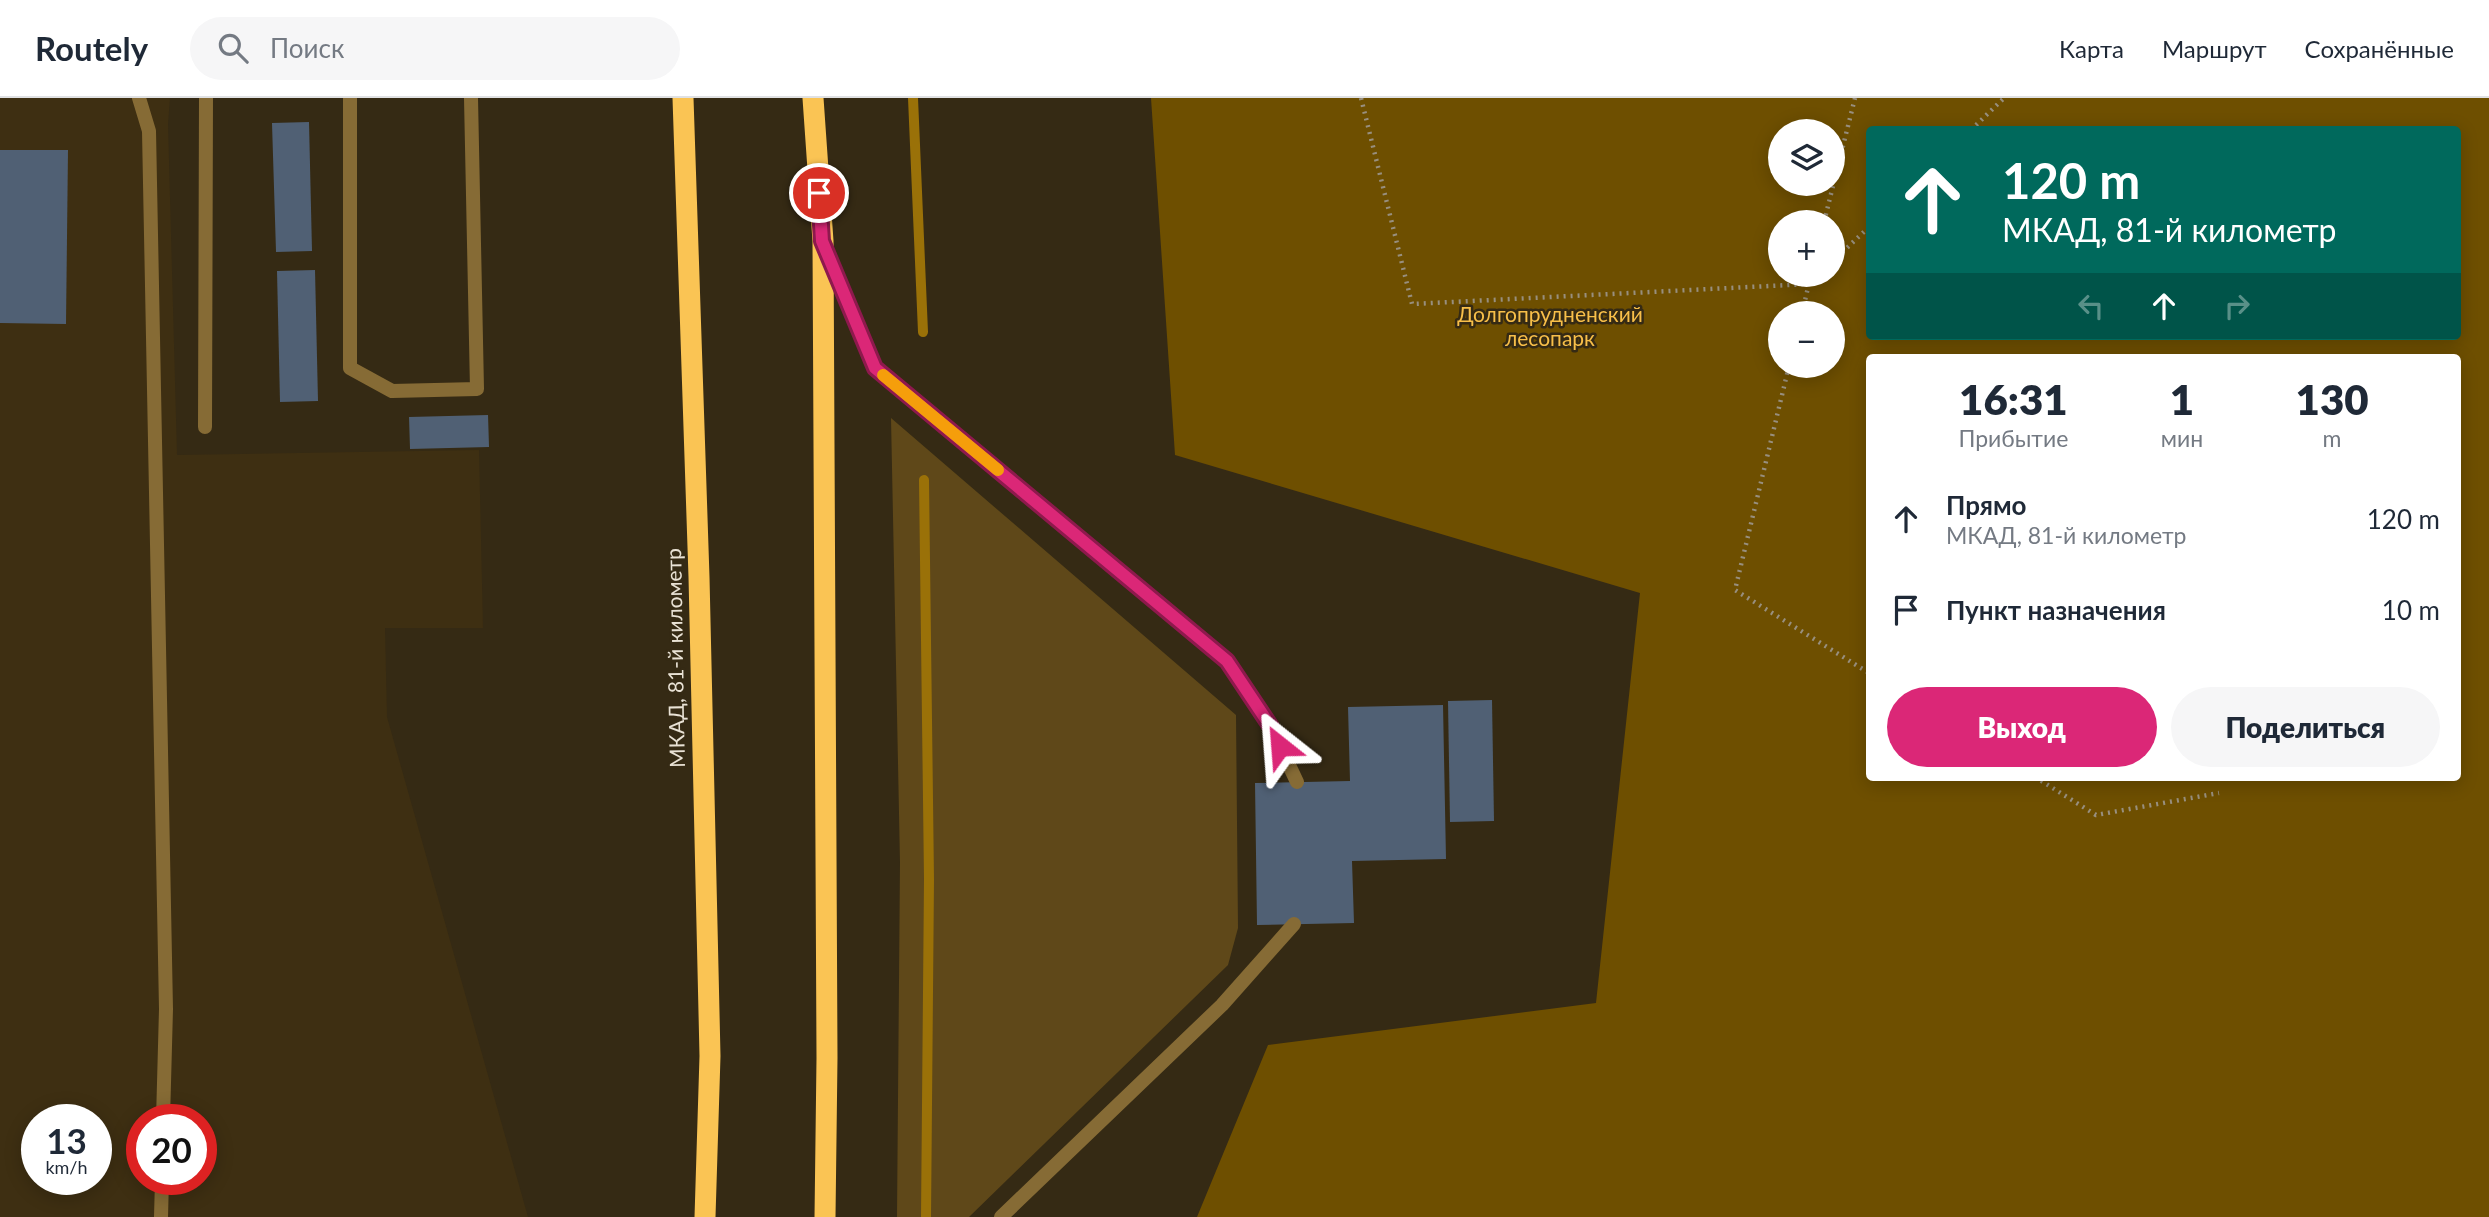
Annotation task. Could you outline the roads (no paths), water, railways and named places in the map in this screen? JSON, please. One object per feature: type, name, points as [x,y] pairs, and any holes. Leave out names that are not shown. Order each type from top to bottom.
[{"type":"highway","name":"МКАД, 81-й километр","points":[[683,98],[699,576],[710,1056],[705,1217]]},
{"type":"highway","points":[[813,98],[822,241],[827,1044],[825,1217]]},
{"type":"lane","points":[[139,98],[149,131],[166,1009],[163,1104]]},
{"type":"lane","points":[[205,427],[206,98]]},
{"type":"lane","points":[[350,98],[350,368],[392,391],[477,389],[471,98]]},
{"type":"lane","points":[[822,241],[875,368],[1227,661],[1271,727],[1297,782]]},
{"type":"lane","points":[[1001,1217],[1222,1005],[1294,924]]},
{"type":"lane","points":[[161,1217],[162,1195]]},
{"type":"waterway","points":[[913,98],[923,332]]},
{"type":"waterway","points":[[924,480],[929,879],[926,1217]]},
{"type":"park label","name":"Долгопрудненский лесопарк","points":[[1550,327]]}]
